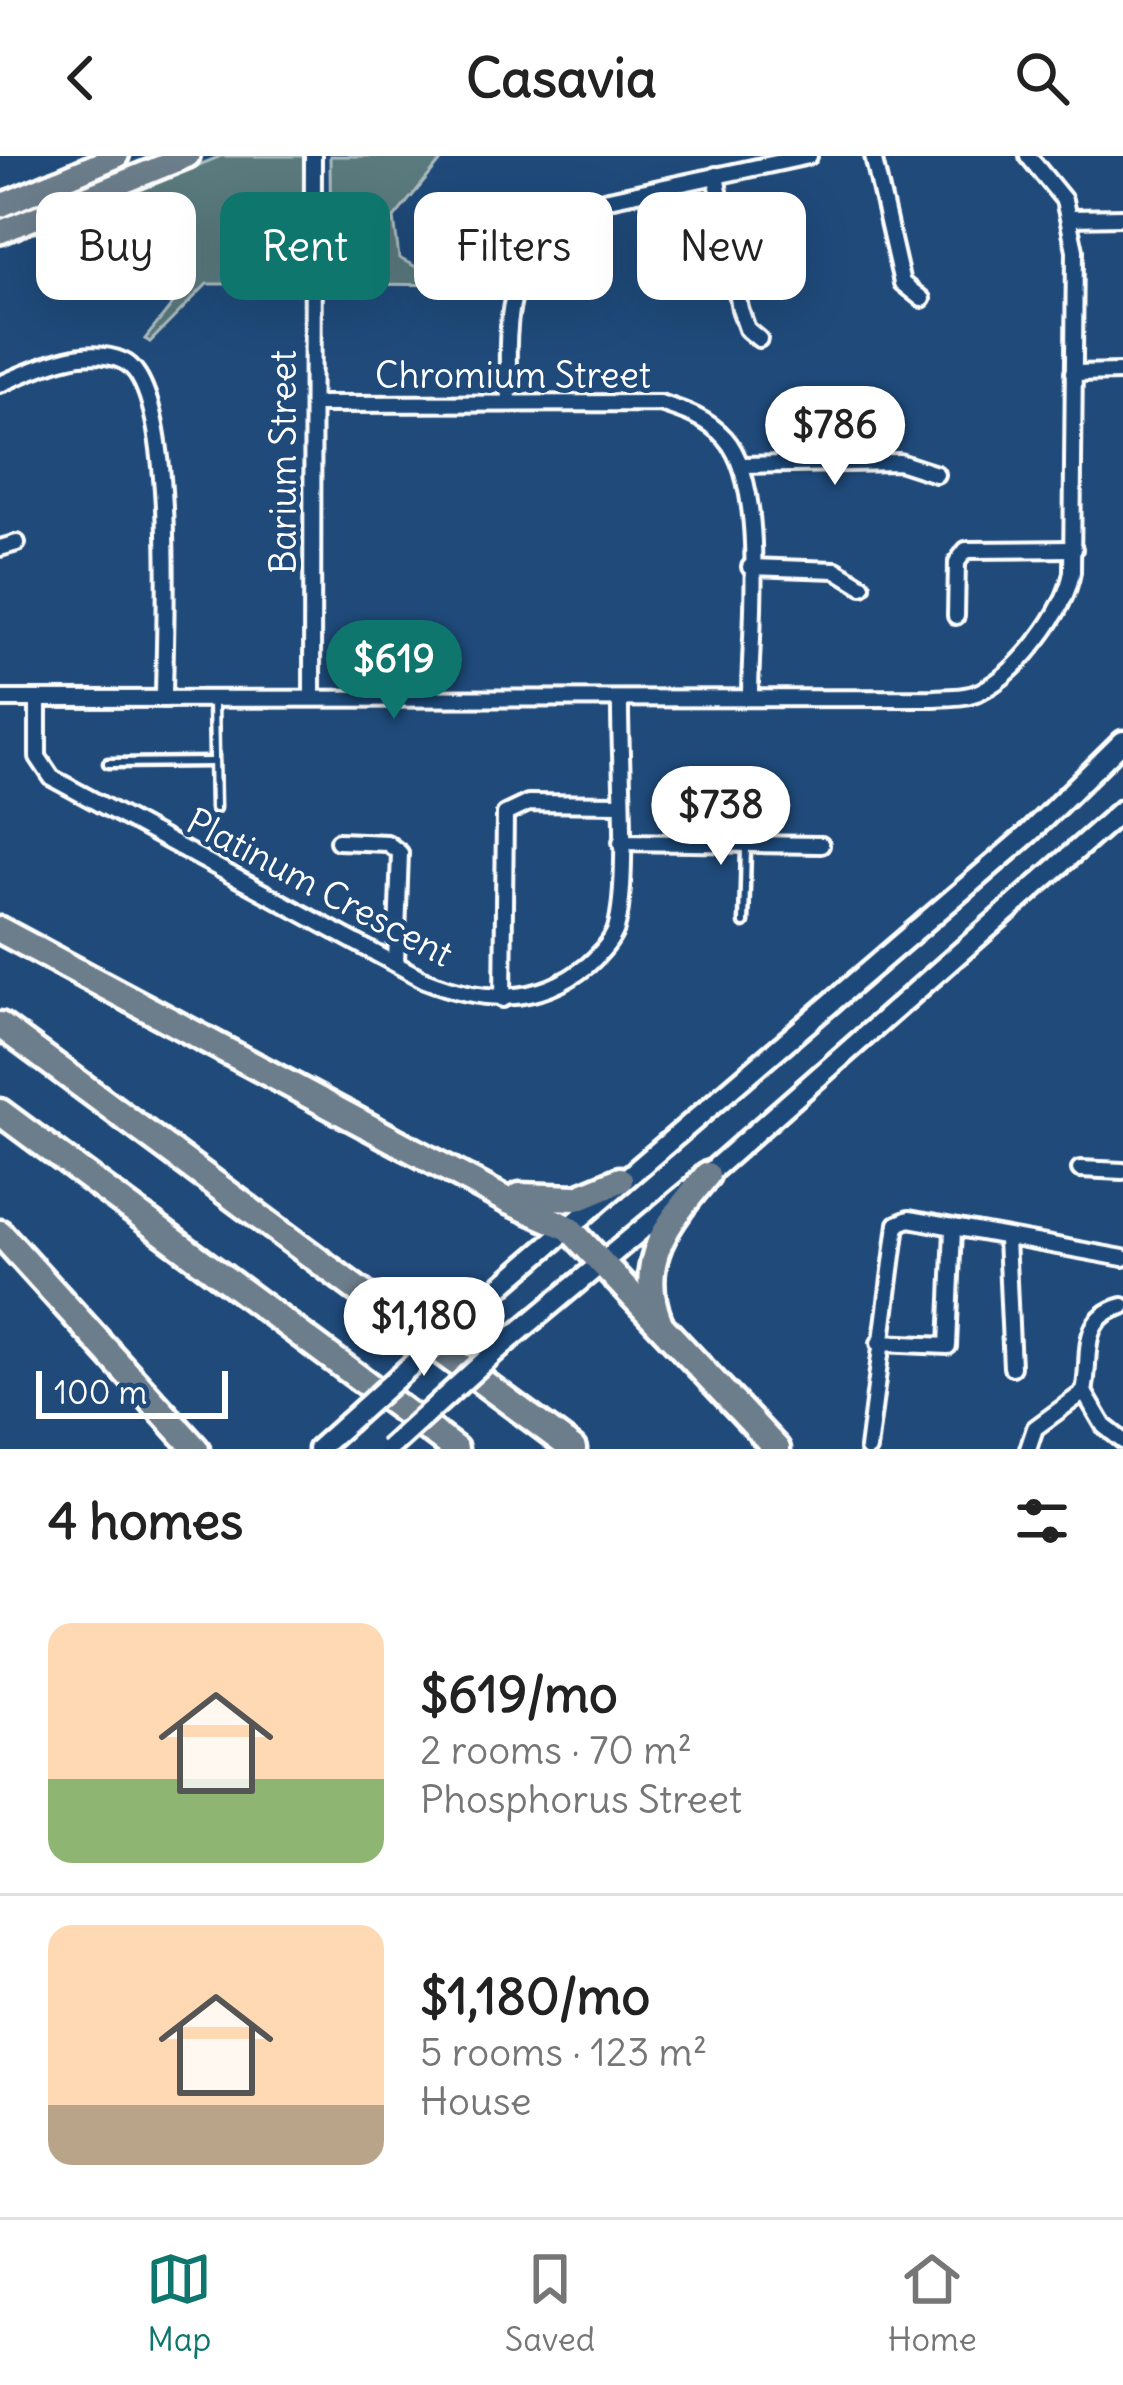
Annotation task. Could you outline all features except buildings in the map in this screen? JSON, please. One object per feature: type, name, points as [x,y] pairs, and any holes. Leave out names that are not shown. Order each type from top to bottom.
[{"type":"highway","points":[[0,930],[569,1228],[777,1449]]},
{"type":"highway","points":[[0,1025],[573,1449]]},
{"type":"highway","points":[[0,1112],[454,1449]]},
{"type":"highway","points":[[662,1328],[650,1291],[653,1255],[664,1228],[707,1174]]},
{"type":"highway","points":[[483,1187],[555,1201],[620,1180]]},
{"type":"highway","points":[[0,1233],[192,1446]]},
{"type":"main road","points":[[0,206],[117,156]]},
{"type":"main road","points":[[0,232],[188,156]]},
{"type":"main road","points":[[317,1449],[620,1180],[1028,834],[1123,742]]},
{"type":"main road","points":[[388,1449],[496,1350],[707,1174],[1123,809]]},
{"type":"street","name":"Barium Street","points":[[312,697],[313,156]]},
{"type":"street","points":[[509,401],[507,303],[538,250],[592,206],[809,156]]},
{"type":"street","points":[[873,156],[902,284],[922,298]]},
{"type":"street","points":[[0,699],[620,699],[979,693],[1055,616],[1070,586],[1074,549],[1071,218],[1052,181],[1028,156]]},
{"type":"street","points":[[716,175],[742,320],[759,339]]},
{"type":"street","points":[[1071,218],[1123,217]]},
{"type":"street","points":[[0,384],[80,357],[124,361],[140,376],[157,426],[162,489],[164,699]]},
{"type":"street","points":[[1073,373],[1123,372]]},
{"type":"street","name":"Chromium Street","points":[[314,404],[660,404],[703,418],[727,440],[742,465]]},
{"type":"street","points":[[750,697],[749,486],[742,465],[899,462],[936,474]]},
{"type":"street","points":[[0,548],[17,543]]},
{"type":"street","points":[[956,616],[957,562],[966,550],[1074,549]]},
{"type":"street","points":[[750,567],[836,570],[862,586]]},
{"type":"street","name":"Platinum Crescent","points":[[38,699],[38,757],[52,778],[464,996],[503,999],[551,990],[611,939],[617,925],[620,699]]},
{"type":"street","points":[[503,999],[505,814],[528,803],[619,804]]},
{"type":"street","points":[[338,841],[387,843],[400,853],[396,962]]},
{"type":"street","points":[[621,842],[821,845]]},
{"type":"street","points":[[1080,1169],[1123,1171]]},
{"type":"street","points":[[868,1449],[894,1226],[909,1220],[1123,1258]]},
{"type":"street","points":[[879,1343],[948,1346],[952,1229]]},
{"type":"street","points":[[1006,1239],[1012,1367]]},
{"type":"street","points":[[1123,1306],[1103,1314],[1089,1334],[1084,1392],[1104,1426],[1123,1442]]},
{"type":"street","points":[[1028,1449],[1035,1428],[1084,1392]]},
{"type":"lane","points":[[213,698],[215,808]]},
{"type":"lane","points":[[108,763],[214,762]]},
{"type":"lane","points":[[744,923],[746,844]]},
{"type":"green space","points":[[221,156],[305,156],[305,192],[220,192],[220,284],[207,284],[196,295],[196,192],[133,192]]},
{"type":"green space","points":[[330,156],[445,156],[394,218],[399,258],[414,266],[414,285],[390,284],[390,192],[330,192]]},
{"type":"green space","points":[[176,300],[191,300],[150,342],[145,339]]}]
